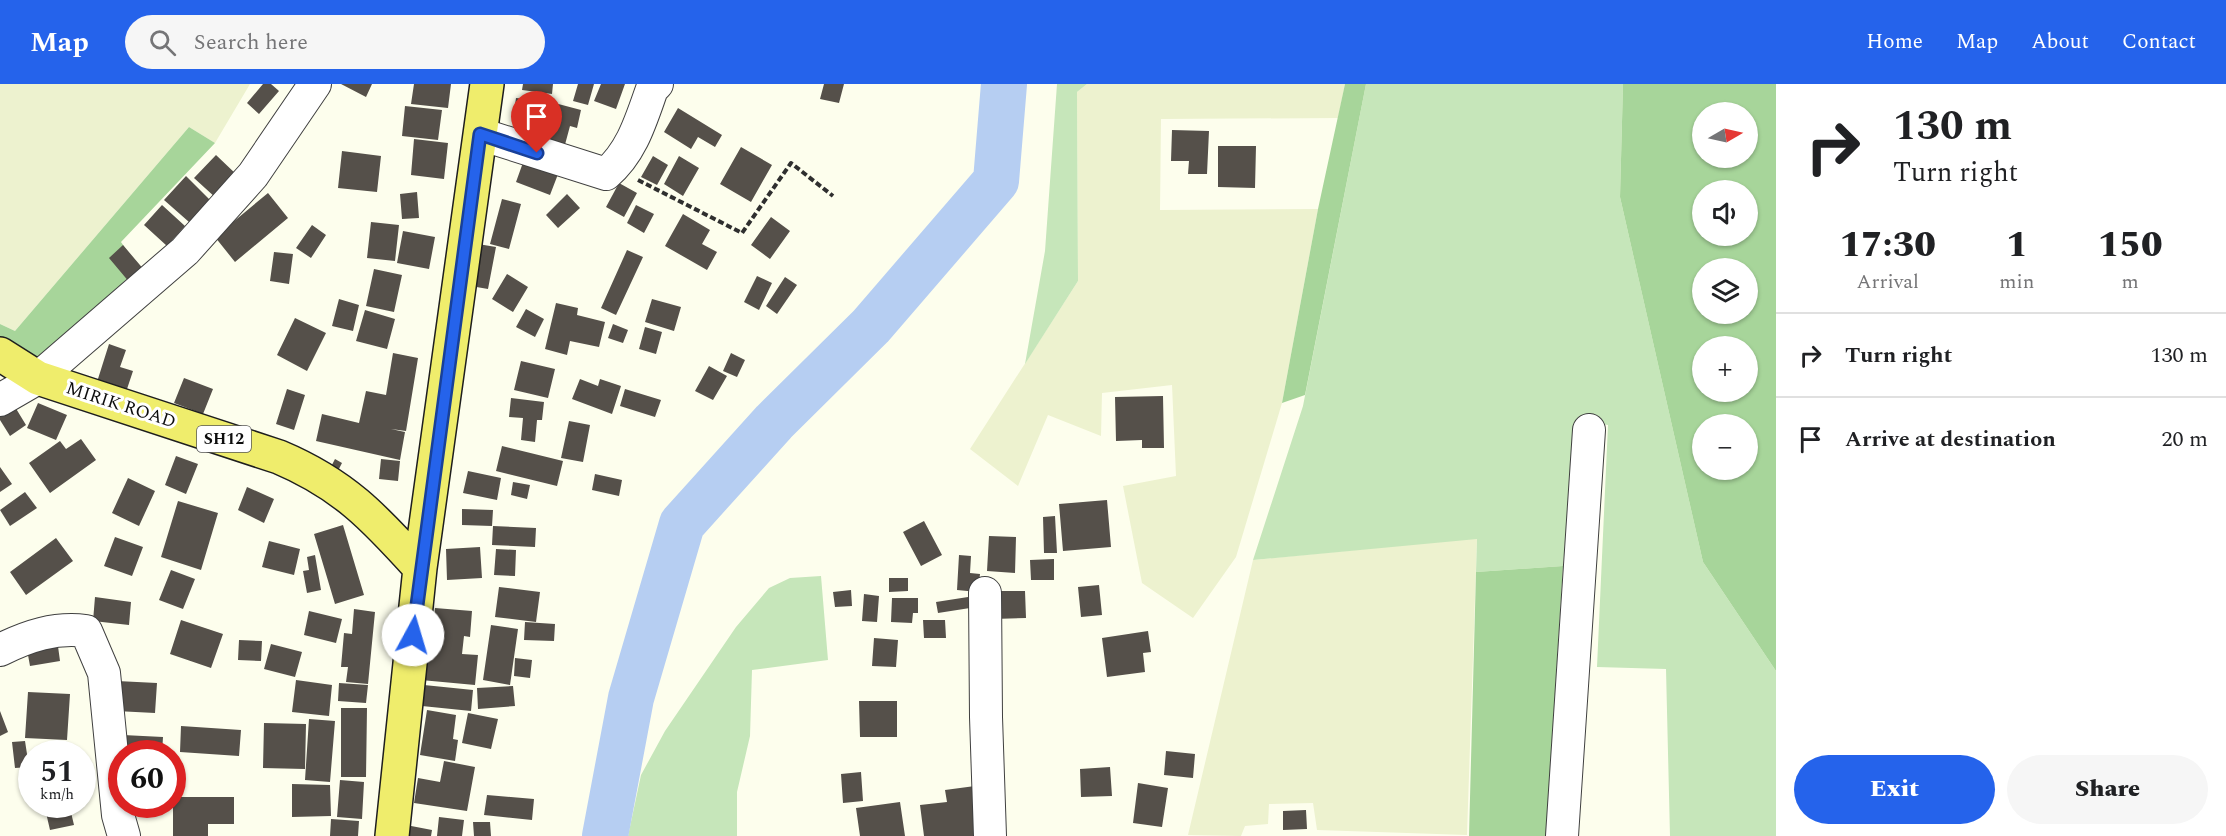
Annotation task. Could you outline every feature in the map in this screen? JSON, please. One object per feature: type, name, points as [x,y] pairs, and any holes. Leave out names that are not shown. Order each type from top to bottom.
[{"type":"main road","points":[[392,836],[420,568],[487,84]]},
{"type":"main road","name":"MIRIK ROAD","points":[[0,354],[38,378],[279,457],[315,472],[356,501],[420,568]]},
{"type":"street","points":[[0,400],[38,378],[184,251],[253,175],[315,84]]},
{"type":"street","points":[[480,134],[606,174],[618,164],[637,133],[652,89],[657,84]]},
{"type":"street","points":[[1562,836],[1589,430]]},
{"type":"street","points":[[985,593],[990,836]]},
{"type":"street","points":[[0,650],[24,638],[65,628],[86,631],[104,673],[118,815],[124,836]]},
{"type":"path","points":[[606,174],[623,173],[742,233],[791,163],[833,196]]},
{"type":"green space","points":[[0,84],[250,84],[215,143],[189,127],[15,331],[0,324]]},
{"type":"green space","points":[[1057,84],[1087,84],[1077,92],[1078,281],[1025,364],[1045,251]]},
{"type":"green space","points":[[1087,84],[1345,84],[1338,118],[1161,119],[1160,210],[1318,209],[1282,403],[1236,557],[1193,618],[1142,583],[1123,486],[1176,476],[1172,385],[1102,393],[1101,436],[1048,415],[1018,486],[970,449],[1078,281],[1077,92]]},
{"type":"green space","points":[[1345,84],[1366,84],[1305,395],[1282,403],[1318,209]]},
{"type":"green space","points":[[1366,84],[1623,84],[1620,197],[1703,562],[1776,671],[1776,836],[1670,836],[1666,669],[1597,667],[1608,425],[1575,420],[1563,566],[1476,572],[1477,539],[1253,560],[1303,406]]},
{"type":"green space","points":[[1623,84],[1776,84],[1776,671],[1703,562],[1620,197]]},
{"type":"green space","points":[[189,127],[215,143],[121,242],[139,268],[36,362],[0,338],[0,324],[15,331]]},
{"type":"green space","points":[[1477,538],[1467,835],[1317,830],[1313,803],[1269,804],[1268,824],[1245,826],[1241,836],[1188,835],[1253,560]]},
{"type":"green space","points":[[1563,566],[1546,836],[1469,836],[1476,572]]},
{"type":"green space","points":[[821,576],[828,660],[752,670],[750,736],[737,792],[737,836],[628,836],[641,775],[665,731],[736,627],[769,588],[790,578]]},
{"type":"building","points":[[263,84],[271,84],[279,91],[259,114],[247,103]]},
{"type":"building","points":[[341,84],[372,84],[366,97]]},
{"type":"building","points":[[414,84],[451,84],[448,108],[411,104]]},
{"type":"building","points":[[523,84],[553,84],[552,94],[522,90]]},
{"type":"building","points":[[578,84],[594,84],[588,105],[573,101]]},
{"type":"building","points":[[601,84],[625,84],[616,109],[594,101]]},
{"type":"building","points":[[824,84],[844,84],[839,103],[820,99]]},
{"type":"building","points":[[516,98],[536,100],[532,122],[513,119]]},
{"type":"building","points":[[547,101],[581,110],[577,128],[570,126],[563,152],[536,146]]},
{"type":"building","points":[[405,106],[442,110],[438,140],[402,136]]},
{"type":"building","points":[[678,108],[722,135],[715,147],[698,137],[691,149],[664,132]]},
{"type":"building","points":[[1172,130],[1209,131],[1207,174],[1188,174],[1189,161],[1171,161]]},
{"type":"building","points":[[414,139],[448,143],[444,179],[411,175]]},
{"type":"building","points":[[1218,146],[1256,146],[1255,188],[1218,187]]},
{"type":"building","points":[[741,147],[772,165],[751,202],[720,184]]},
{"type":"building","points":[[342,151],[381,156],[377,192],[338,188]]},
{"type":"building","points":[[216,155],[237,175],[216,198],[194,178]]},
{"type":"building","points":[[653,156],[668,165],[657,185],[641,177]]},
{"type":"building","points":[[679,156],[699,168],[683,196],[664,184]]},
{"type":"building","points":[[525,157],[560,169],[550,195],[516,182]]},
{"type":"building","points":[[186,176],[210,200],[189,222],[164,200]]},
{"type":"building","points":[[619,183],[637,193],[624,217],[606,207]]},
{"type":"building","points":[[417,192],[419,218],[402,219],[400,194]]},
{"type":"building","points":[[268,193],[288,218],[235,262],[215,237]]},
{"type":"building","points":[[567,194],[580,208],[558,228],[546,215]]},
{"type":"building","points":[[502,199],[521,204],[509,249],[490,244]]},
{"type":"building","points":[[162,205],[185,226],[167,246],[144,225]]},
{"type":"building","points":[[636,205],[654,214],[644,233],[627,223]]},
{"type":"building","points":[[683,214],[710,230],[702,244],[717,252],[707,270],[665,246]]},
{"type":"building","points":[[771,217],[790,231],[770,259],[751,245]]},
{"type":"building","points":[[371,222],[399,225],[395,261],[367,258]]},
{"type":"building","points":[[312,225],[326,235],[311,258],[296,248]]},
{"type":"building","points":[[403,231],[435,237],[429,269],[397,263]]},
{"type":"building","points":[[472,243],[496,247],[488,289],[465,285]]},
{"type":"building","points":[[123,245],[145,271],[130,283],[109,258]]},
{"type":"building","points":[[627,250],[643,257],[616,315],[601,308]]},
{"type":"building","points":[[274,252],[293,254],[289,284],[270,281]]},
{"type":"building","points":[[374,269],[402,275],[394,312],[366,306]]},
{"type":"building","points":[[507,274],[528,287],[513,312],[492,299]]},
{"type":"building","points":[[757,276],[772,283],[759,310],[744,302]]},
{"type":"building","points":[[785,277],[797,285],[777,314],[766,306]]},
{"type":"building","points":[[339,299],[359,305],[353,331],[332,326]]},
{"type":"building","points":[[652,299],[681,307],[674,331],[645,322]]},
{"type":"building","points":[[556,303],[578,308],[577,315],[605,322],[599,347],[570,341],[567,355],[545,349]]},
{"type":"building","points":[[526,309],[544,319],[535,337],[516,327]]},
{"type":"building","points":[[365,310],[395,319],[387,349],[356,341]]},
{"type":"building","points":[[295,318],[326,333],[307,371],[277,355]]},
{"type":"building","points":[[613,324],[628,330],[623,343],[608,338]]},
{"type":"building","points":[[645,327],[662,332],[656,354],[639,349]]},
{"type":"building","points":[[109,344],[126,350],[120,367],[133,371],[126,392],[97,382]]},
{"type":"building","points":[[393,353],[418,358],[406,431],[391,429],[405,432],[400,460],[316,441],[322,414],[359,423],[366,391],[386,395]]},
{"type":"building","points":[[731,353],[745,360],[737,377],[723,371]]},
{"type":"building","points":[[521,361],[555,369],[548,398],[514,390]]},
{"type":"building","points":[[709,366],[727,376],[713,400],[695,391]]},
{"type":"building","points":[[184,378],[213,389],[203,414],[174,403]]},
{"type":"building","points":[[580,379],[598,386],[600,379],[621,386],[612,414],[572,399]]},
{"type":"building","points":[[287,389],[305,395],[294,430],[276,424]]},
{"type":"building","points":[[625,389],[661,400],[655,417],[620,406]]},
{"type":"building","points":[[1163,396],[1164,448],[1142,448],[1142,440],[1116,441],[1115,397]]},
{"type":"building","points":[[511,398],[544,402],[542,420],[537,420],[535,442],[521,440],[523,418],[509,417]]},
{"type":"building","points":[[12,402],[26,425],[10,436],[0,420],[0,410]]},
{"type":"building","points":[[38,403],[67,415],[56,440],[27,428]]},
{"type":"building","points":[[569,421],[590,425],[583,462],[561,458]]},
{"type":"building","points":[[81,439],[96,460],[50,493],[29,463],[60,441],[66,449]]},
{"type":"building","points":[[502,446],[563,461],[557,486],[496,471]]},
{"type":"building","points":[[176,456],[198,464],[186,494],[165,485]]},
{"type":"building","points":[[335,459],[342,463],[324,498],[317,494]]},
{"type":"building","points":[[381,459],[400,461],[398,481],[379,479]]},
{"type":"building","points":[[0,467],[12,484],[0,492]]},
{"type":"building","points":[[468,471],[501,478],[497,500],[463,493]]},
{"type":"building","points":[[595,474],[622,480],[619,496],[592,490]]},
{"type":"building","points":[[128,478],[155,491],[139,526],[112,513]]},
{"type":"building","points":[[513,482],[530,485],[527,499],[511,495]]},
{"type":"building","points":[[247,487],[274,499],[264,523],[238,510]]},
{"type":"building","points":[[25,492],[37,508],[10,526],[0,510]]},
{"type":"building","points":[[1107,500],[1111,547],[1063,551],[1059,504]]},
{"type":"building","points":[[178,501],[218,513],[201,570],[161,557]]},
{"type":"building","points":[[462,509],[493,510],[492,526],[462,525]]},
{"type":"building","points":[[1055,516],[1057,553],[1044,553],[1043,517]]},
{"type":"building","points":[[924,521],[942,555],[921,566],[903,532]]},
{"type":"building","points":[[343,525],[364,595],[335,604],[314,534]]},
{"type":"building","points":[[493,526],[536,528],[535,547],[492,545]]},
{"type":"building","points":[[989,536],[1016,537],[1015,573],[987,571]]},
{"type":"building","points":[[115,537],[143,547],[132,576],[104,566]]},
{"type":"building","points":[[56,538],[73,561],[26,595],[10,572]]},
{"type":"building","points":[[269,541],[300,549],[294,575],[262,567]]},
{"type":"building","points":[[480,547],[482,578],[447,580],[446,549]]},
{"type":"building","points":[[496,549],[516,550],[515,576],[494,575]]},
{"type":"building","points":[[315,555],[321,590],[307,593],[303,571],[309,570],[307,557]]},
{"type":"building","points":[[959,555],[971,556],[970,573],[980,574],[978,592],[957,590]]},
{"type":"building","points":[[1054,559],[1054,580],[1031,580],[1030,560]]},
{"type":"building","points":[[171,570],[195,579],[183,609],[159,600]]},
{"type":"building","points":[[889,578],[908,578],[908,591],[889,592]]},
{"type":"building","points":[[1099,585],[1102,615],[1081,617],[1078,587]]},
{"type":"building","points":[[499,587],[540,592],[536,622],[495,617]]},
{"type":"building","points":[[851,590],[852,606],[835,607],[833,592]]},
{"type":"building","points":[[993,591],[1025,591],[1026,618],[993,619]]},
{"type":"building","points":[[864,594],[879,596],[877,622],[862,621]]},
{"type":"building","points":[[95,597],[131,602],[129,625],[93,621]]},
{"type":"building","points":[[968,597],[970,608],[938,613],[936,602]]},
{"type":"building","points":[[892,598],[918,598],[918,613],[913,613],[912,623],[891,622]]},
{"type":"building","points":[[435,608],[472,611],[470,637],[464,636],[462,654],[478,655],[475,685],[421,680],[424,650],[431,651]]},
{"type":"building","points":[[354,609],[375,612],[368,684],[346,682],[348,667],[341,667],[344,633],[352,634]]},
{"type":"building","points":[[309,611],[342,619],[336,643],[304,635]]},
{"type":"building","points":[[181,620],[223,634],[211,668],[170,654]]},
{"type":"building","points":[[923,620],[945,620],[946,638],[924,638]]},
{"type":"building","points":[[525,622],[555,624],[554,641],[524,640]]},
{"type":"building","points":[[491,625],[518,629],[510,685],[483,680]]},
{"type":"building","points":[[1148,631],[1151,652],[1143,653],[1145,672],[1107,677],[1102,638]]},
{"type":"building","points":[[874,638],[898,640],[896,667],[872,666]]},
{"type":"building","points":[[57,639],[60,661],[30,666],[26,644]]},
{"type":"building","points":[[239,640],[262,641],[261,661],[238,660]]},
{"type":"building","points":[[271,644],[302,652],[295,677],[264,669]]},
{"type":"building","points":[[515,658],[532,660],[530,678],[514,676]]},
{"type":"building","points":[[296,680],[332,685],[329,716],[292,712]]},
{"type":"building","points":[[117,681],[157,683],[155,713],[116,711]]},
{"type":"building","points":[[339,683],[368,685],[366,703],[338,701]]},
{"type":"building","points":[[424,685],[473,690],[471,711],[422,706]]},
{"type":"building","points":[[513,686],[515,706],[478,709],[477,688]]},
{"type":"building","points":[[28,692],[70,694],[67,740],[25,738]]},
{"type":"building","points":[[859,701],[897,701],[897,737],[860,737]]},
{"type":"building","points":[[341,708],[367,708],[366,777],[341,777]]},
{"type":"building","points":[[427,710],[456,715],[453,739],[458,740],[455,761],[420,755]]},
{"type":"building","points":[[0,711],[8,732],[0,736]]},
{"type":"building","points":[[468,713],[498,719],[491,749],[462,743]]},
{"type":"building","points":[[309,719],[335,721],[330,782],[305,780]]},
{"type":"building","points":[[264,723],[306,724],[305,769],[263,768]]},
{"type":"building","points":[[181,726],[241,730],[239,756],[186,752],[186,740],[180,740]]},
{"type":"building","points":[[123,735],[163,737],[163,740],[123,740]]},
{"type":"building","points":[[12,742],[18,742],[18,768],[15,768]]},
{"type":"building","points":[[1166,751],[1195,754],[1193,778],[1164,775]]},
{"type":"building","points":[[444,761],[475,767],[467,811],[414,803],[418,778],[440,782]]},
{"type":"building","points":[[1110,767],[1112,796],[1081,797],[1080,769]]},
{"type":"building","points":[[861,772],[863,801],[843,803],[841,774]]},
{"type":"building","points":[[340,780],[364,782],[362,819],[337,817]]},
{"type":"building","points":[[1138,783],[1168,788],[1162,827],[1133,823]]},
{"type":"building","points":[[292,784],[330,785],[331,816],[292,817]]},
{"type":"building","points":[[975,786],[982,836],[924,836],[920,805],[947,802],[945,790]]},
{"type":"building","points":[[487,795],[534,799],[532,820],[484,815]]},
{"type":"building","points":[[186,797],[234,797],[234,824],[208,824],[208,836],[173,836],[173,818],[186,818]]},
{"type":"building","points":[[900,802],[905,836],[860,836],[856,808]]},
{"type":"building","points":[[1306,810],[1307,829],[1283,830],[1283,811]]},
{"type":"building","points":[[439,817],[464,820],[462,836],[437,836]]},
{"type":"building","points":[[47,818],[72,818],[74,825],[50,830]]},
{"type":"building","points":[[331,819],[359,821],[358,836],[330,836]]},
{"type":"building","points":[[473,822],[490,822],[491,836],[474,836]]},
{"type":"building","points":[[406,825],[432,830],[431,836],[404,836]]},
{"type":"waterway","points":[[605,836],[631,698],[682,524],[774,422],[871,326],[996,181],[1004,84]]},
{"type":"route","points":[[413,635],[420,568],[480,134],[537,153]]}]
